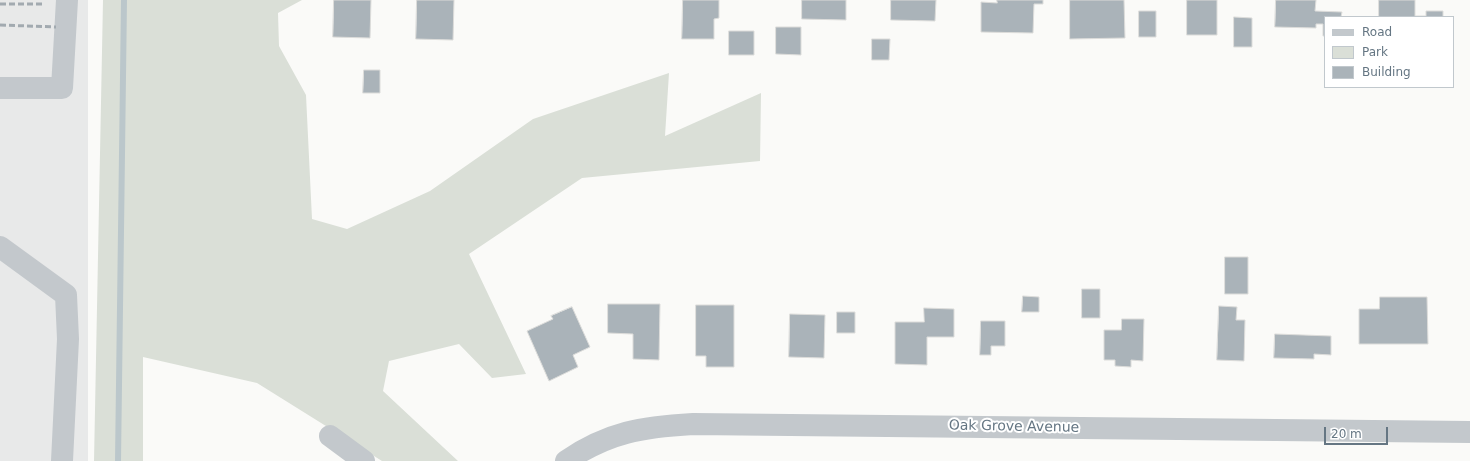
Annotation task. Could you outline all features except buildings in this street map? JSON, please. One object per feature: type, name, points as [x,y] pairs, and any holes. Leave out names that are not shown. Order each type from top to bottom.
[{"type":"street","points":[[0,88],[62,88],[67,0]]},
{"type":"street","points":[[0,247],[66,295],[68,339],[62,461]]},
{"type":"street","name":"Oak Grove Avenue","points":[[566,461],[604,439],[620,434],[648,427],[693,424],[1470,432]]},
{"type":"street","points":[[330,436],[364,461]]},
{"type":"shaded area","points":[[0,0],[88,0],[88,461],[0,461]]},
{"type":"green space","points":[[103,0],[302,0],[278,13],[279,46],[306,95],[312,219],[347,229],[430,191],[533,119],[669,73],[665,136],[761,93],[760,161],[582,178],[469,254],[526,374],[492,378],[459,344],[389,361],[383,391],[458,461],[382,461],[257,383],[143,357],[143,461],[94,461]]},
{"type":"waterway","points":[[118,461],[124,0]]},
{"type":"railway","points":[[0,4],[43,4]]},
{"type":"railway","points":[[0,25],[56,27]]}]
